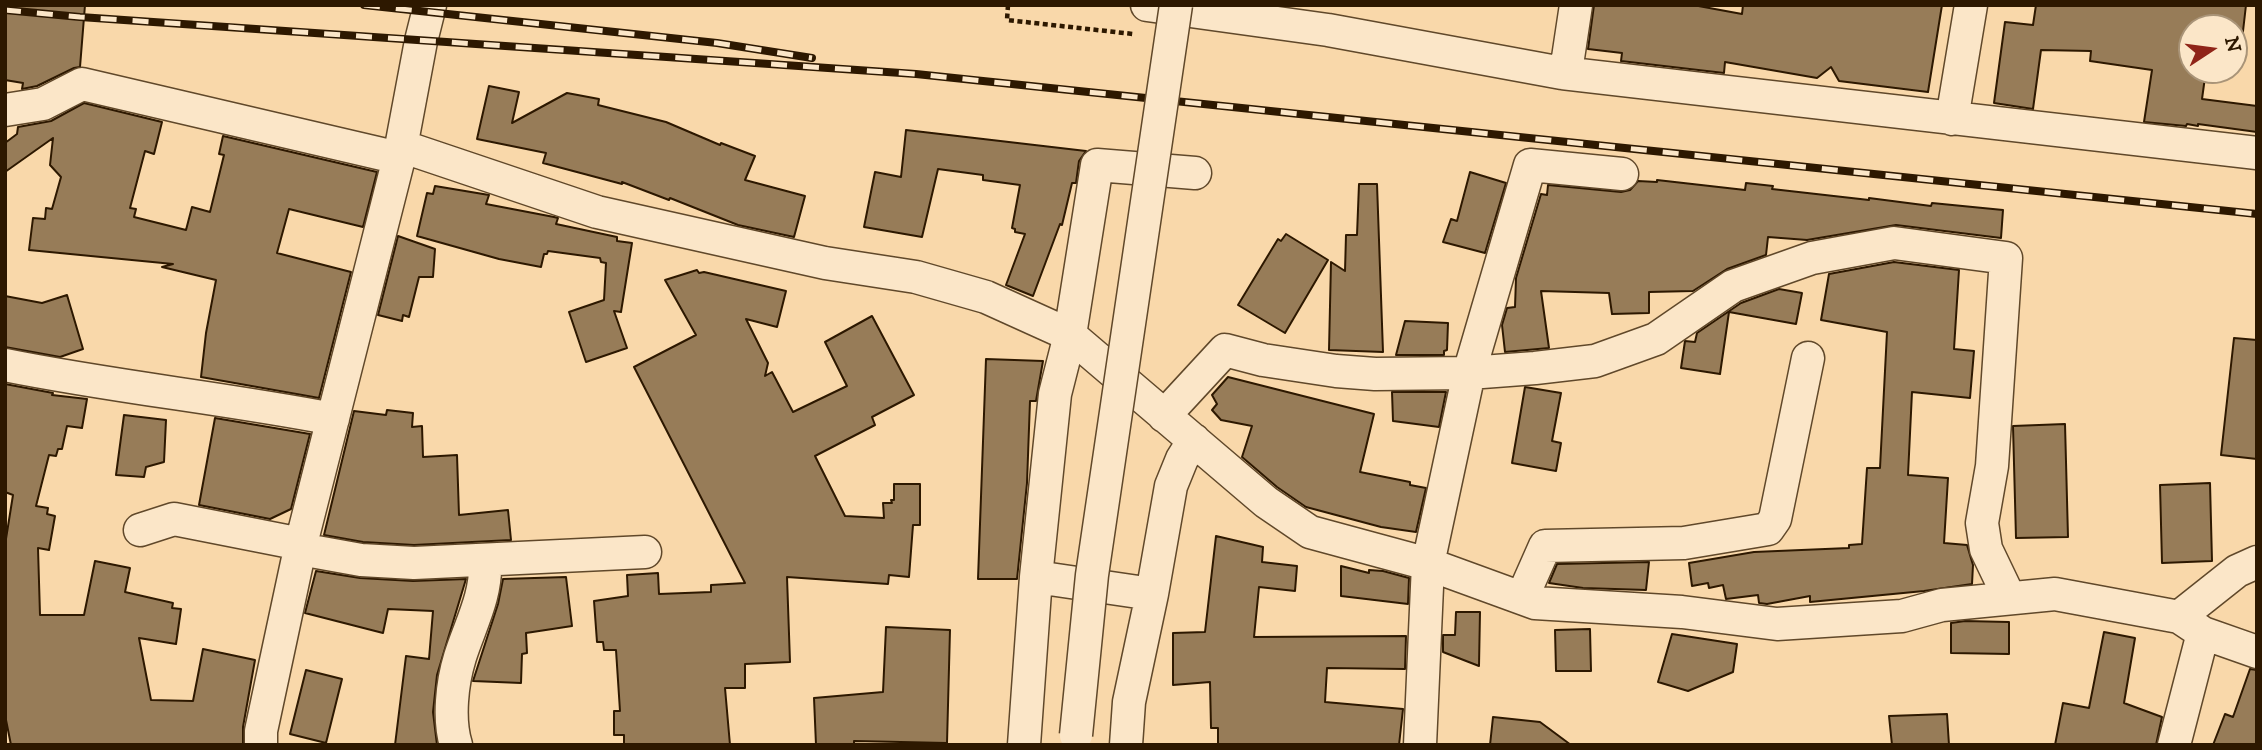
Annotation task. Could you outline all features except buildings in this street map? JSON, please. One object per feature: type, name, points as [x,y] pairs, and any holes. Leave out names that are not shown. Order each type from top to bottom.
[{"type":"street","points":[[261,745],[261,731],[300,546],[400,152],[430,5]]},
{"type":"street","points":[[1075,740],[1093,575],[1176,5]]},
{"type":"street","points":[[1562,73],[1576,5]]},
{"type":"street","points":[[1952,119],[1971,5]]},
{"type":"street","points":[[1141,20],[1231,11],[1562,73],[2257,153]]},
{"type":"street","points":[[5,110],[43,104],[82,84],[400,152],[597,212],[825,263],[916,277],[986,297],[1070,335],[1266,502],[1310,533],[1428,564],[1535,603],[1682,612],[1777,624],[1902,616],[1942,605],[2055,594],[2191,625],[2257,652]]},
{"type":"street","points":[[1024,745],[1036,577],[1055,394],[1070,335],[1097,164],[1195,173]]},
{"type":"street","points":[[1420,745],[1428,564],[1469,373],[1530,165],[1622,174]]},
{"type":"street","points":[[1164,416],[1225,350],[1263,360],[1336,371],[1469,373],[1595,361],[1656,340],[1733,286],[1812,258],[1894,243],[2006,258],[1992,466],[1982,523],[1986,549],[2009,597]]},
{"type":"street","points":[[1522,598],[1545,546],[1684,543],[1768,529],[1775,519],[1808,358]]},
{"type":"street","points":[[5,365],[333,419]]},
{"type":"street","points":[[1126,745],[1129,702],[1171,486],[1182,459],[1194,440]]},
{"type":"street","points":[[140,530],[174,519],[361,560],[414,563],[645,552]]},
{"type":"street","points":[[456,745],[452,720],[459,661],[481,599],[486,577],[485,561]]},
{"type":"street","points":[[2174,745],[2191,625],[2237,571],[2257,562]]},
{"type":"street","points":[[1036,577],[1152,594]]},
{"type":"path","points":[[1008,5],[1007,20],[1141,20]]},
{"type":"railway","points":[[364,5],[717,43],[812,58]]},
{"type":"railway","points":[[5,10],[916,74],[2257,214]]}]
